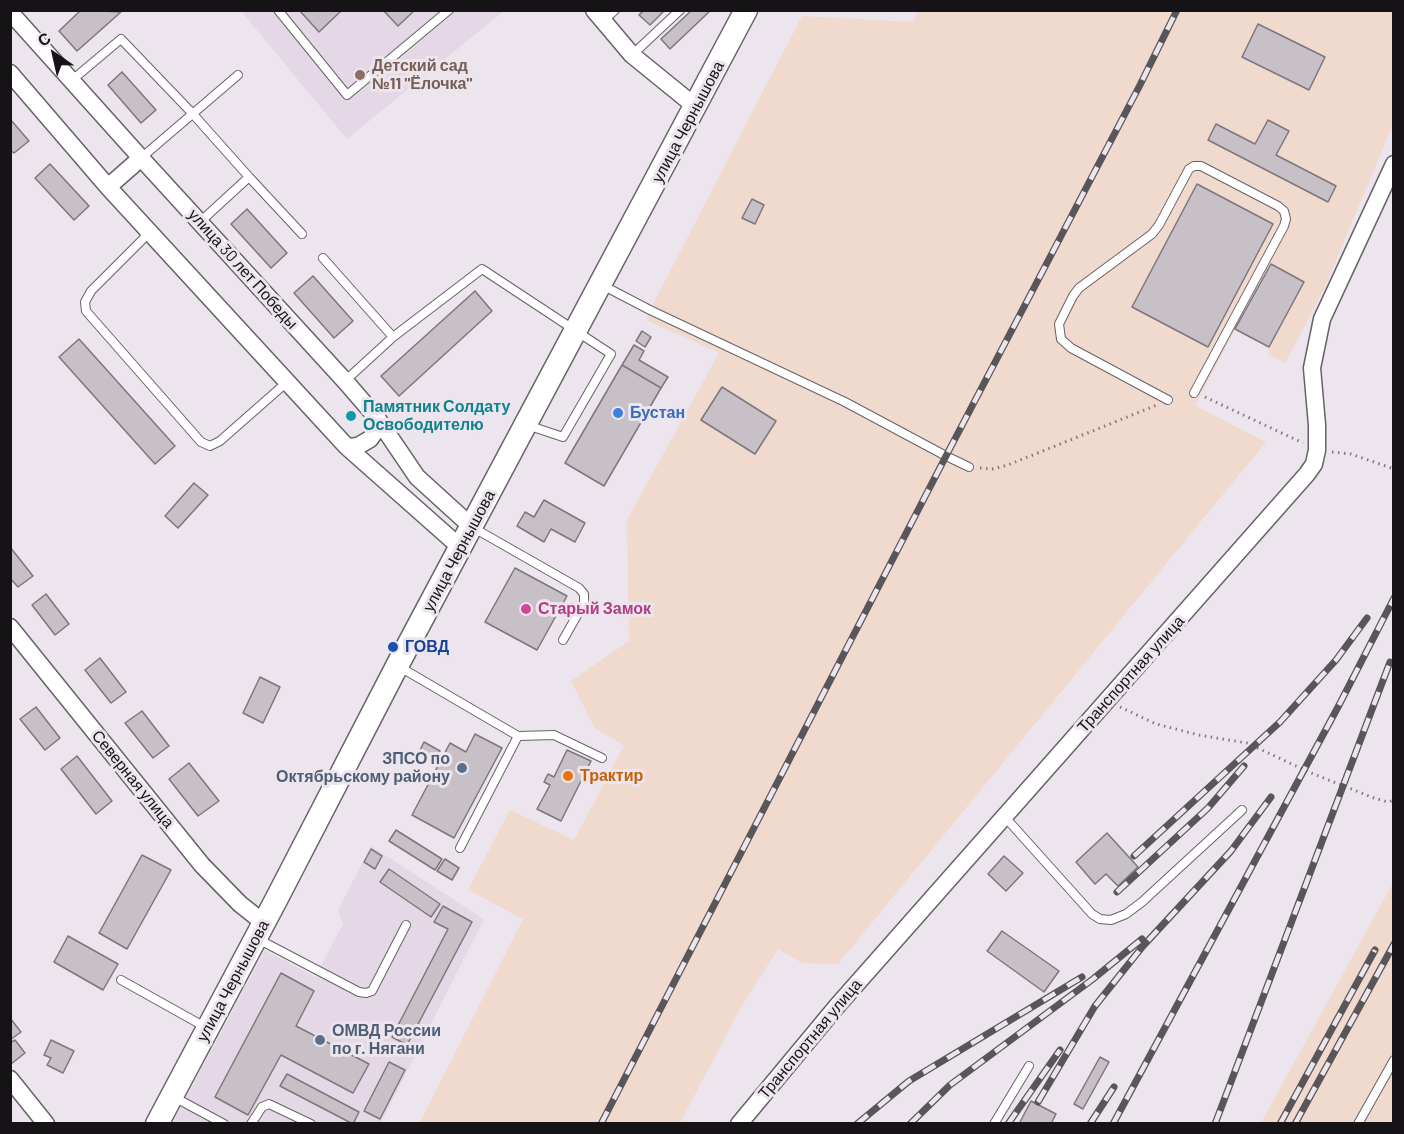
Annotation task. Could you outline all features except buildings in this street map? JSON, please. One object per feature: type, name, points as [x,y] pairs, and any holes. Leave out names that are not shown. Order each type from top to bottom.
[{"type":"main road","name":"улица Чернышова","points":[[157,1124],[746,10]]},
{"type":"street","name":"улица 30 лет Победы","points":[[10,12],[16,30],[71,81],[345,381],[377,418],[417,477],[472,527]]},
{"type":"street","points":[[604,14],[632,56],[696,107]]},
{"type":"street","points":[[10,73],[108,187],[347,447],[462,548]]},
{"type":"street","points":[[108,187],[141,158]]},
{"type":"street","name":"Транспортная улица","points":[[739,1124],[837,1006],[1295,490],[1314,464],[1317,450],[1317,425],[1312,368],[1322,319],[1394,164]]},
{"type":"street","points":[[347,447],[358,446],[370,439],[377,429],[377,418]]},
{"type":"street","name":"Северная улица","points":[[10,627],[202,865],[240,904],[260,931]]},
{"type":"street","points":[[10,1079],[46,1124]]},
{"type":"lane","points":[[278,10],[347,95],[450,10]]},
{"type":"lane","points":[[632,56],[680,10]]},
{"type":"lane","points":[[71,81],[121,39],[302,234]]},
{"type":"lane","points":[[141,158],[238,75]]},
{"type":"lane","points":[[1168,400],[1071,348],[1061,339],[1059,324],[1079,288],[1152,234],[1189,169],[1201,166],[1278,206],[1284,211],[1286,219],[1194,393]]},
{"type":"lane","points":[[200,222],[249,177]]},
{"type":"lane","points":[[150,232],[91,291],[84,302],[86,311],[201,442],[210,446],[220,441],[287,382]]},
{"type":"lane","points":[[323,258],[393,338]]},
{"type":"lane","points":[[345,381],[393,338],[482,269],[611,354],[563,437],[527,425]]},
{"type":"lane","points":[[602,284],[650,310],[845,402],[969,467]]},
{"type":"lane","points":[[472,527],[579,588],[584,594],[584,603],[563,640]]},
{"type":"lane","points":[[398,666],[518,736],[554,735],[602,758]]},
{"type":"lane","points":[[460,848],[518,736]]},
{"type":"lane","points":[[1004,816],[1092,914],[1100,919],[1111,920],[1125,914],[1142,902],[1242,810]]},
{"type":"lane","points":[[260,931],[359,992],[366,993],[372,991],[406,925]]},
{"type":"lane","points":[[121,980],[207,1028]]},
{"type":"lane","points":[[1358,1124],[1394,1060]]},
{"type":"lane","points":[[994,1124],[1029,1066]]},
{"type":"lane","points":[[172,1096],[224,1124]]},
{"type":"lane","points":[[251,1124],[262,1107],[269,1104],[311,1124]]},
{"type":"path","points":[[1194,393],[1317,450],[1351,454],[1394,469]]},
{"type":"path","points":[[969,467],[992,469],[1008,465],[1168,400]]},
{"type":"path","points":[[1108,700],[1156,724],[1207,737],[1247,743],[1304,770],[1374,798],[1388,802],[1394,800]]},
{"type":"shaded area","points":[[918,10],[1393,11],[1393,125],[1324,289],[1285,363],[1268,354],[1270,348],[1235,330],[1195,406],[1266,442],[838,964],[802,963],[778,949],[741,1007],[680,1123],[419,1124],[523,919],[468,890],[510,810],[574,840],[624,746],[594,727],[571,681],[629,641],[627,520],[719,353],[646,320],[650,310],[802,16],[913,22]]},
{"type":"shaded area","name":"Детский сад №11 \"Ёлочка\"","points":[[241,11],[504,11],[347,139]]},
{"type":"shaded area","name":"ОМВД России по г. Нягани","points":[[371,846],[484,919],[381,1123],[172,1124],[265,950],[315,977],[343,924],[338,910]]},
{"type":"shaded area","points":[[1393,883],[1393,1123],[1261,1123]]},
{"type":"railway","points":[[601,1124],[1177,10]]},
{"type":"railway","points":[[1113,1124],[1338,707],[1394,598]]},
{"type":"railway","points":[[1134,856],[1280,722],[1336,660],[1367,618]]},
{"type":"railway","points":[[1215,1124],[1390,662]]},
{"type":"railway","points":[[1117,892],[1208,808],[1244,766]]},
{"type":"railway","points":[[1038,1102],[1095,1006],[1143,946],[1231,851],[1271,797]]},
{"type":"railway","points":[[910,1124],[950,1085],[1093,979],[1142,939]]},
{"type":"railway","points":[[1295,1124],[1394,944]]},
{"type":"railway","points":[[1280,1124],[1375,950]]},
{"type":"railway","points":[[857,1124],[909,1081],[1082,977]]},
{"type":"railway","points":[[1008,1124],[1060,1050]]},
{"type":"railway","points":[[1090,1124],[1114,1087]]},
{"type":"place","name":"Детский сад №11 \"Ёлочка\"","points":[[360,75]]},
{"type":"place","name":"Бустан","points":[[618,413]]},
{"type":"place","name":"Памятник Солдату Освободителю","points":[[351,416]]},
{"type":"place","name":"Старый Замок","points":[[526,609]]},
{"type":"place","name":"ГОВД","points":[[393,647]]},
{"type":"place","name":"ЗПСО по Октябрьскому району","points":[[462,768]]},
{"type":"place","name":"Трактир","points":[[568,776]]},
{"type":"place","name":"ОМВД России по г. Нягани","points":[[320,1040]]}]
